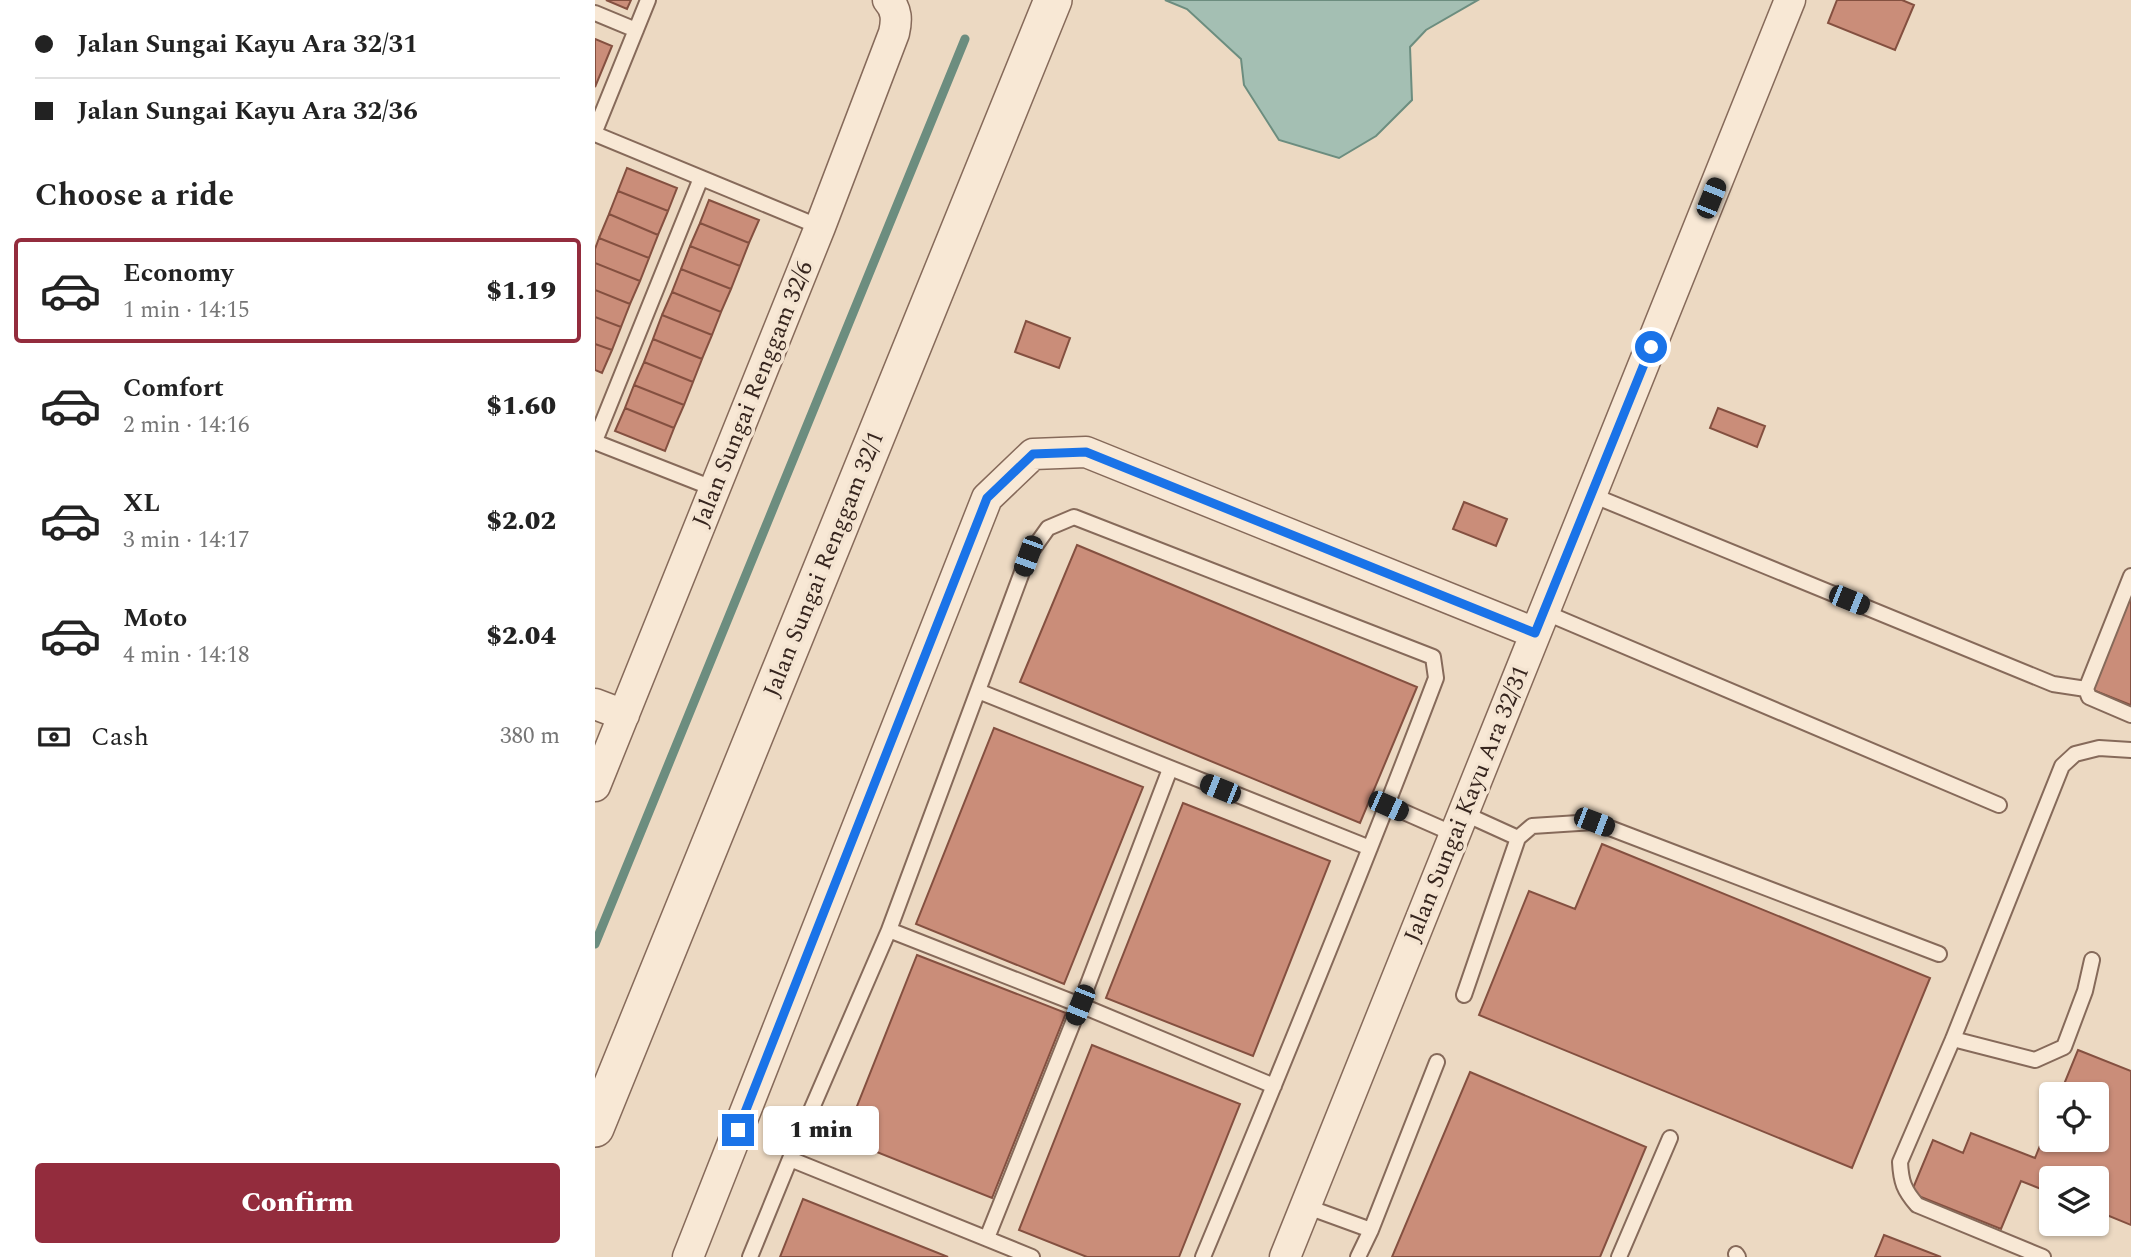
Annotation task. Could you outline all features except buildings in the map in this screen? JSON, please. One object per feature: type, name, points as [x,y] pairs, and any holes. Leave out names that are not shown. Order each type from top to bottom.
[{"type":"street","name":"Jalan Sungai Renggam 32/6","points":[[595,786],[820,227],[894,33],[897,20],[893,5],[888,0]]},
{"type":"street","name":"Jalan Sungai Renggam 32/1","points":[[595,1128],[1053,0]]},
{"type":"street","name":"Jalan Sungai Kayu Ara 32/31","points":[[1285,1257],[1790,0]]},
{"type":"street","points":[[688,1257],[987,498],[1033,454],[1086,452],[1539,623]]},
{"type":"street","points":[[595,704],[624,715]]},
{"type":"lane","points":[[648,0],[595,132],[820,227]]},
{"type":"lane","points":[[595,13],[636,30]]},
{"type":"lane","points":[[701,178],[595,442],[715,489]]},
{"type":"lane","points":[[1592,495],[2053,684],[2086,689]]},
{"type":"lane","points":[[750,1257],[889,930],[1028,556],[1048,528],[1074,517],[1433,657],[1436,678],[1388,806],[1203,1257]]},
{"type":"lane","points":[[2131,576],[2086,689],[2089,697],[2131,715]]},
{"type":"lane","points":[[1539,623],[1999,805]]},
{"type":"lane","points":[[978,691],[1370,848]]},
{"type":"lane","points":[[2043,1257],[1917,1205],[1906,1192],[1901,1175],[1901,1162],[1953,1039],[2061,766],[2075,754],[2099,748],[2131,750]]},
{"type":"lane","points":[[987,1238],[1170,769]]},
{"type":"lane","points":[[1388,806],[1518,838]]},
{"type":"lane","points":[[1464,995],[1518,838],[1532,826],[1594,822],[1940,954]]},
{"type":"lane","points":[[889,930],[1080,1005],[1274,1086]]},
{"type":"lane","points":[[1953,1039],[2035,1060],[2064,1048],[2085,991],[2092,960]]},
{"type":"lane","points":[[1358,1257],[1437,1062]]},
{"type":"lane","points":[[1619,1257],[1670,1138]]},
{"type":"lane","points":[[790,1159],[1032,1257]]},
{"type":"lane","points":[[1305,1206],[1371,1230]]},
{"type":"shaded area","points":[[1165,0],[1478,0],[1426,30],[1410,47],[1412,100],[1376,136],[1339,158],[1279,140],[1244,85],[1241,59],[1187,9]]},
{"type":"waterway","points":[[595,944],[965,39]]},
{"type":"route","points":[[738,1130],[987,498],[1033,454],[1086,452],[1535,633],[1651,347]]}]
